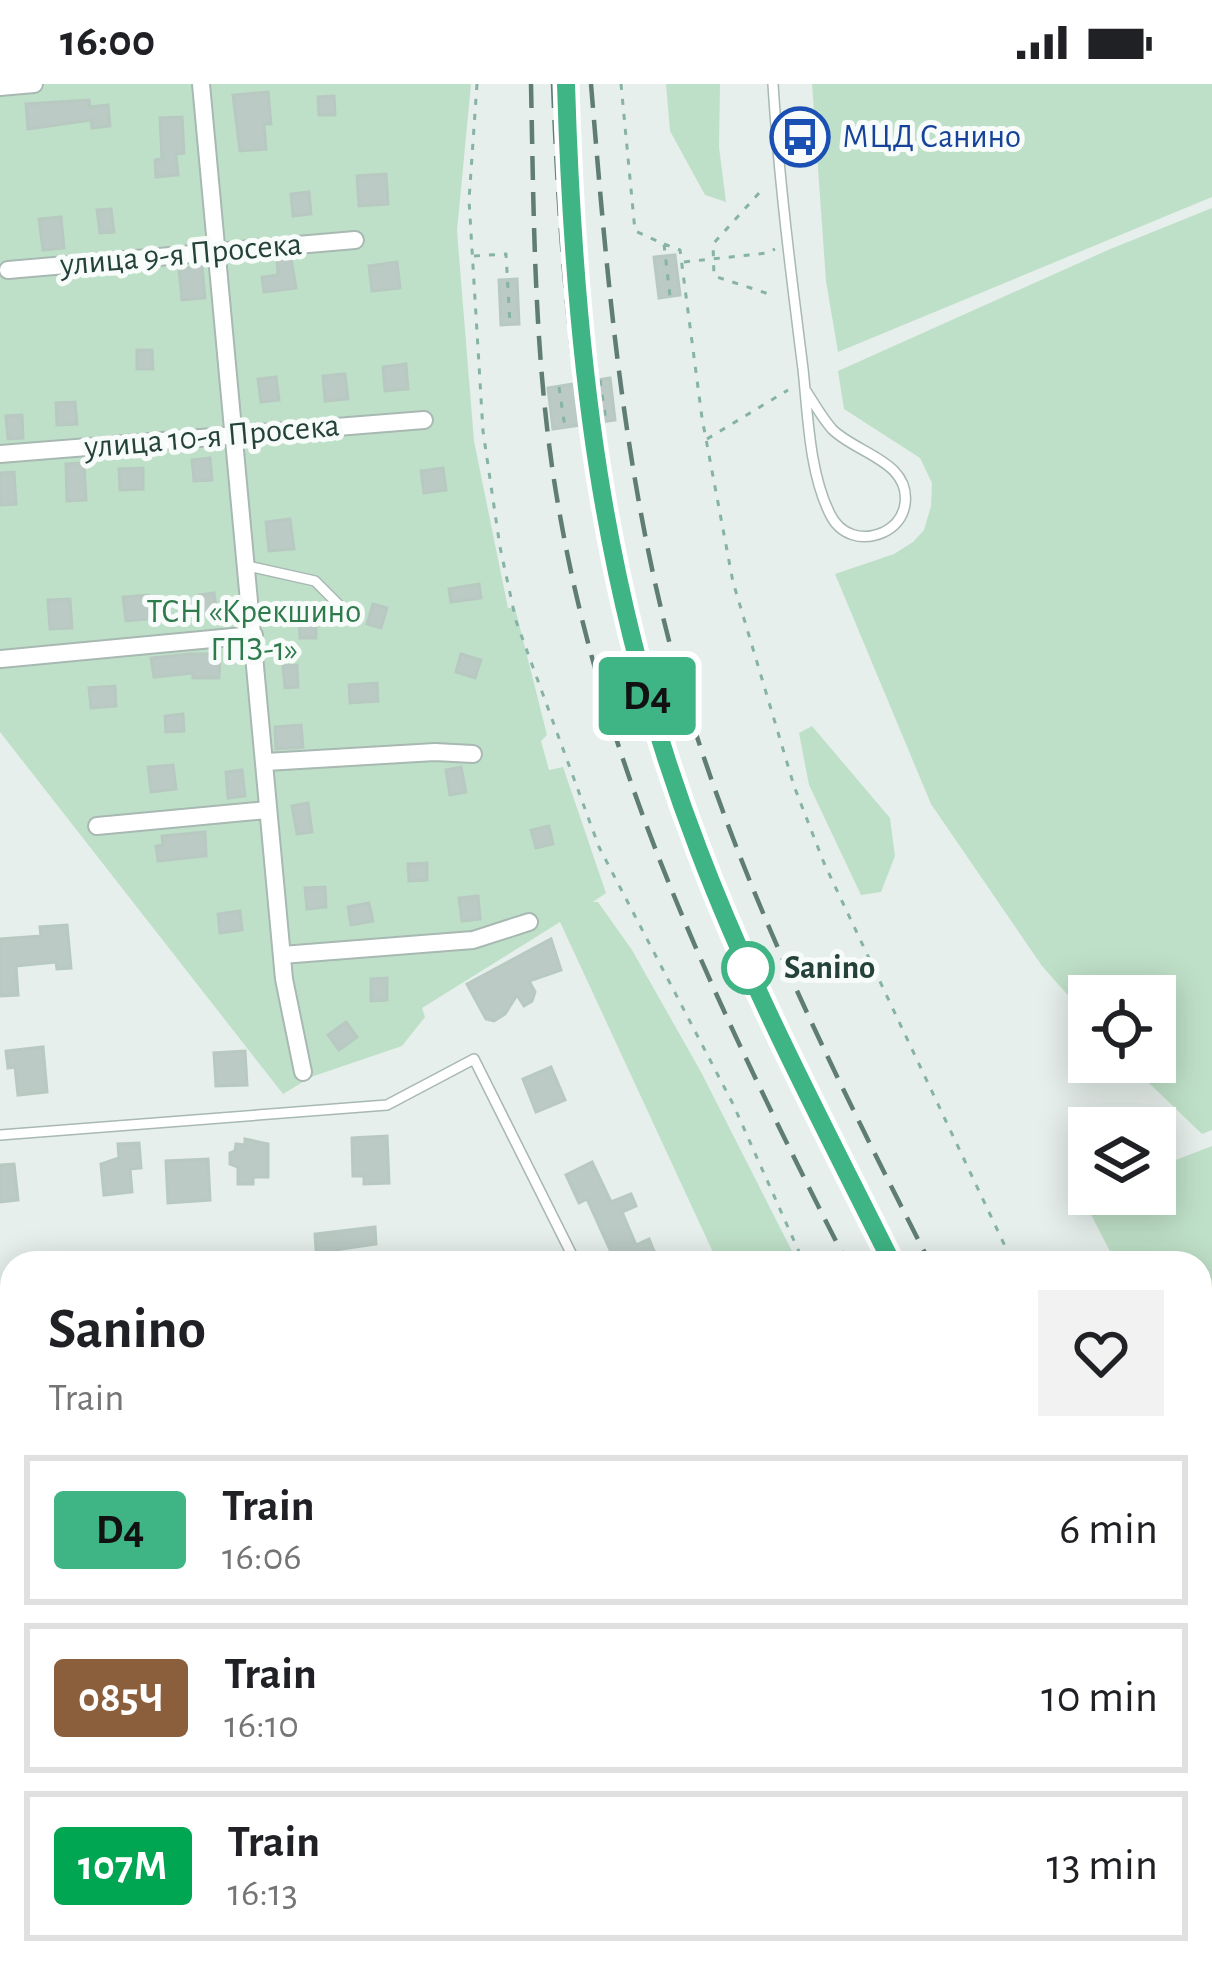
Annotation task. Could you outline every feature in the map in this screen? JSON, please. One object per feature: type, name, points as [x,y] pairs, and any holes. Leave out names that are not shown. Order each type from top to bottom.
[{"type":"street","points":[[0,88],[34,84]]},
{"type":"street","points":[[201,84],[282,956],[303,1072]]},
{"type":"street","name":"улица 9-я Просека","points":[[8,269],[355,240]]},
{"type":"street","name":"улица 10-я Просека","points":[[0,454],[424,420]]},
{"type":"street","points":[[1,659],[254,635]]},
{"type":"street","points":[[266,762],[472,754]]},
{"type":"street","points":[[98,826],[267,810]]},
{"type":"street","points":[[282,956],[473,940],[529,922]]},
{"type":"lane","points":[[773,84],[786,247],[814,454],[830,513],[849,535],[888,530],[899,521],[904,484],[891,467],[833,430],[806,392]]},
{"type":"lane","points":[[248,566],[315,581],[343,609]]},
{"type":"lane","points":[[0,1135],[387,1105],[474,1059],[570,1251]]},
{"type":"path","points":[[477,84],[469,200],[483,431],[516,621],[599,847],[733,1104],[799,1251]]},
{"type":"path","points":[[621,84],[635,231],[680,250],[706,440],[733,582],[794,786],[833,883],[1007,1251]]},
{"type":"path","points":[[759,193],[713,244],[714,276],[772,296]]},
{"type":"path","points":[[664,244],[670,296]]},
{"type":"path","points":[[682,262],[767,253],[776,248]]},
{"type":"path","points":[[472,256],[506,254],[510,324]]},
{"type":"path","points":[[600,380],[606,422]]},
{"type":"path","points":[[559,387],[565,428]]},
{"type":"path","points":[[706,440],[788,391]]},
{"type":"green space","name":"ТСН «Крекшино ГПЗ-1»","points":[[0,84],[471,84],[457,231],[474,441],[508,608],[515,608],[547,735],[541,741],[549,770],[563,767],[606,893],[593,902],[598,902],[632,950],[701,1072],[792,1251],[712,1251],[560,922],[422,1008],[425,1017],[402,1046],[311,1077],[283,1094],[0,732]]},
{"type":"green space","points":[[666,84],[720,84],[719,147],[726,202],[705,195],[670,131]]},
{"type":"green space","points":[[812,84],[1212,84],[1212,197],[838,352],[826,281]]},
{"type":"green space","points":[[1212,208],[1212,1130],[1202,1134],[1149,1083],[1176,1083],[1176,975],[1068,975],[1068,995],[1042,966],[931,804],[835,574],[894,554],[913,542],[924,530],[932,483],[920,458],[844,409],[838,371]]},
{"type":"green space","points":[[812,726],[890,818],[895,856],[881,892],[861,895],[809,785],[799,733]]},
{"type":"green space","points":[[1212,1146],[1212,1251],[1110,1251],[1091,1215],[1176,1215],[1176,1160]]},
{"type":"building","points":[[268,92],[271,124],[264,124],[266,149],[240,151],[233,95]]},
{"type":"building","points":[[334,96],[335,115],[319,115],[318,97]]},
{"type":"building","points":[[89,100],[90,107],[108,105],[110,126],[92,128],[91,120],[28,129],[26,104]]},
{"type":"building","points":[[182,117],[184,153],[176,154],[178,175],[156,177],[155,160],[162,159],[160,118]]},
{"type":"building","points":[[386,174],[388,204],[359,206],[357,176]]},
{"type":"building","points":[[309,192],[311,214],[293,216],[291,194]]},
{"type":"building","points":[[111,209],[114,232],[100,233],[97,210]]},
{"type":"building","points":[[61,217],[64,248],[43,250],[39,219]]},
{"type":"building","points":[[675,255],[680,295],[659,298],[654,257]]},
{"type":"building","points":[[291,258],[296,288],[264,292],[262,277],[278,275],[277,260]]},
{"type":"building","points":[[397,262],[400,288],[372,291],[369,266]]},
{"type":"building","points":[[202,266],[205,298],[182,300],[179,269]]},
{"type":"building","points":[[517,279],[519,324],[501,325],[499,280]]},
{"type":"building","points":[[137,350],[152,350],[153,369],[137,369]]},
{"type":"building","points":[[406,364],[408,389],[385,391],[383,367]]},
{"type":"building","points":[[345,374],[348,399],[325,401],[323,376]]},
{"type":"building","points":[[276,377],[279,400],[261,402],[258,379]]},
{"type":"building","points":[[610,378],[615,420],[553,429],[548,388]]},
{"type":"building","points":[[75,402],[77,424],[57,425],[56,403]]},
{"type":"building","points":[[22,415],[23,438],[8,439],[6,416]]},
{"type":"building","points":[[210,458],[212,480],[194,481],[192,460]]},
{"type":"building","points":[[84,463],[86,500],[67,501],[66,464]]},
{"type":"building","points":[[143,468],[143,489],[120,490],[119,469]]},
{"type":"building","points":[[443,468],[446,490],[424,493],[421,471]]},
{"type":"building","points":[[14,472],[16,504],[0,505],[0,473]]},
{"type":"building","points":[[290,519],[294,549],[269,551],[266,522]]},
{"type":"building","points":[[479,584],[481,598],[451,602],[449,589]]},
{"type":"building","points":[[214,593],[217,614],[202,616],[199,595]]},
{"type":"building","points":[[148,595],[150,619],[126,621],[123,597]]},
{"type":"building","points":[[70,599],[72,628],[50,629],[48,600]]},
{"type":"building","points":[[373,604],[387,608],[381,628],[367,624]]},
{"type":"building","points":[[316,615],[316,638],[300,638],[299,616]]},
{"type":"building","points":[[220,654],[219,678],[193,678],[193,673],[154,677],[151,658]]},
{"type":"building","points":[[461,654],[481,660],[475,678],[456,672]]},
{"type":"building","points":[[297,665],[298,687],[285,688],[283,666]]},
{"type":"building","points":[[377,683],[378,701],[350,703],[349,685]]},
{"type":"building","points":[[115,686],[116,706],[91,708],[89,688]]},
{"type":"building","points":[[183,714],[184,731],[166,732],[165,716]]},
{"type":"building","points":[[301,725],[303,747],[276,749],[275,727]]},
{"type":"building","points":[[173,765],[176,789],[151,792],[148,767]]},
{"type":"building","points":[[461,767],[466,792],[450,795],[446,770]]},
{"type":"building","points":[[242,770],[245,796],[228,798],[226,772]]},
{"type":"building","points":[[308,803],[312,832],[297,834],[292,806]]},
{"type":"building","points":[[549,826],[553,844],[536,848],[531,830]]},
{"type":"building","points":[[205,832],[206,856],[158,861],[156,846],[163,845],[162,836]]},
{"type":"building","points":[[427,863],[427,880],[409,881],[408,864]]},
{"type":"building","points":[[325,887],[326,907],[307,909],[305,888]]},
{"type":"building","points":[[478,896],[480,919],[462,921],[459,898]]},
{"type":"building","points":[[369,903],[373,921],[351,925],[348,907]]},
{"type":"building","points":[[240,911],[242,930],[220,933],[218,914]]},
{"type":"building","points":[[67,925],[71,968],[57,969],[56,962],[16,966],[18,995],[0,996],[0,939],[41,936],[40,927]]},
{"type":"building","points":[[551,939],[561,970],[529,981],[535,992],[532,1001],[524,1006],[517,995],[505,1014],[494,1021],[486,1019],[467,984]]},
{"type":"building","points":[[387,978],[387,1000],[371,1001],[371,979]]},
{"type":"building","points":[[346,1022],[357,1037],[339,1050],[328,1035]]},
{"type":"building","points":[[43,1047],[47,1092],[18,1095],[15,1067],[8,1068],[6,1051]]},
{"type":"building","points":[[245,1051],[247,1085],[216,1086],[214,1053]]},
{"type":"building","points":[[551,1067],[565,1100],[536,1112],[523,1079]]},
{"type":"building","points":[[387,1136],[389,1183],[364,1184],[364,1176],[353,1176],[352,1138]]},
{"type":"building","points":[[245,1139],[268,1144],[268,1177],[253,1177],[253,1184],[238,1184],[238,1167],[230,1164],[230,1153],[236,1144],[245,1145]]},
{"type":"building","points":[[139,1143],[141,1168],[130,1169],[132,1192],[104,1195],[101,1164],[119,1158],[118,1144]]},
{"type":"building","points":[[208,1159],[210,1200],[168,1203],[166,1161]]},
{"type":"building","points":[[592,1162],[611,1202],[631,1194],[636,1206],[622,1212],[636,1245],[649,1239],[654,1251],[611,1251],[587,1199],[579,1203],[566,1175]]},
{"type":"building","points":[[14,1164],[18,1200],[0,1202],[0,1165]]},
{"type":"building","points":[[375,1227],[376,1244],[316,1251],[315,1234]]},
{"type":"railway","points":[[531,84],[544,404],[580,610],[638,803],[674,897],[841,1251]]},
{"type":"railway","points":[[553,84],[564,266],[584,446],[618,625],[641,713],[715,919],[875,1251]]},
{"type":"railway","points":[[591,84],[612,315],[633,469],[684,695],[763,913],[924,1251]]},
{"type":"train","name":"D4","points":[[566,84],[580,356],[604,518],[634,652],[688,822],[727,919],[886,1251]]},
{"type":"place","name":"МЦД Санино","points":[[800,137]]},
{"type":"place","name":"Sanino","points":[[748,968]]}]
